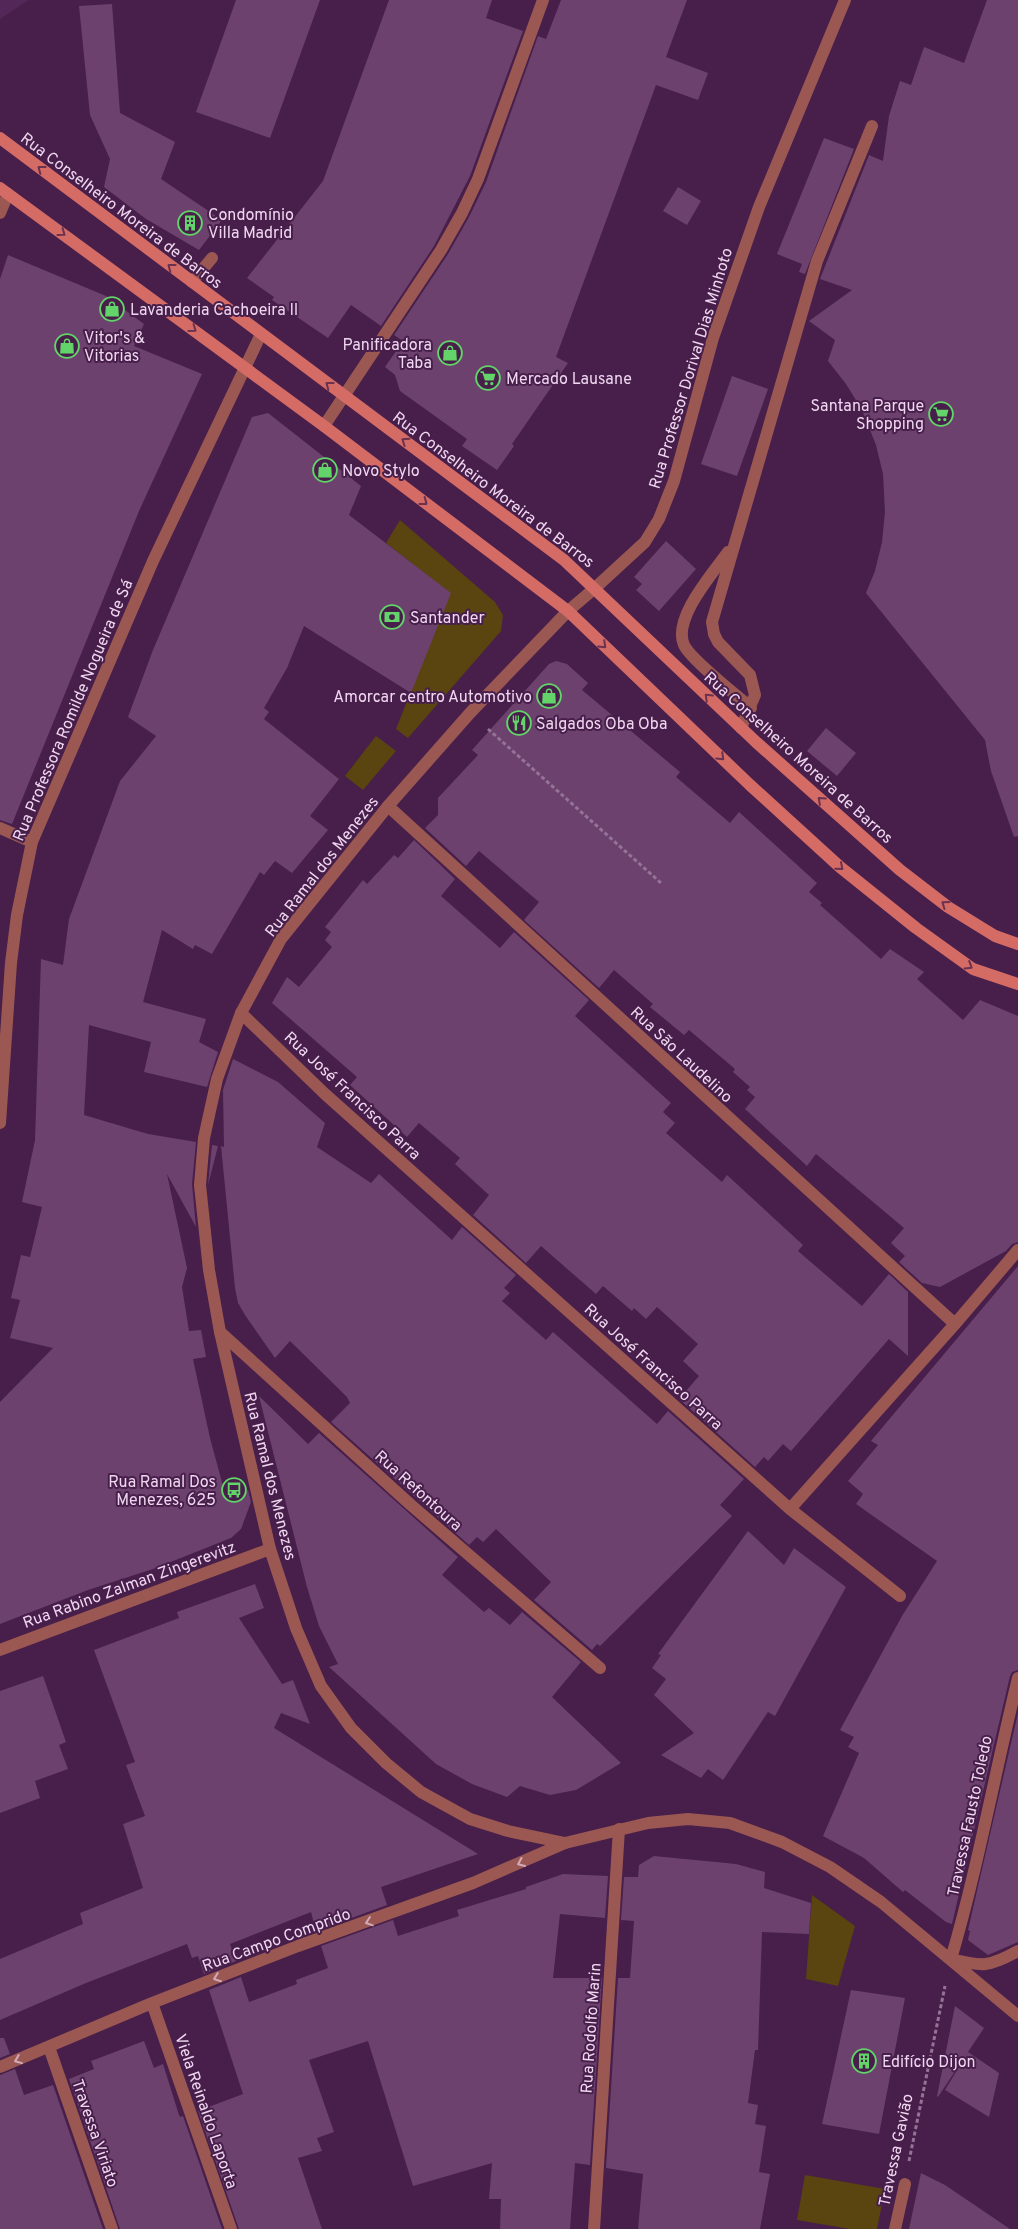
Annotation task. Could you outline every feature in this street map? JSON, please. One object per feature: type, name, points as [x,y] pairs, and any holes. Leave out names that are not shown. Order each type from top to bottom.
[{"type":"main road","name":"Rua Conselheiro Moreira de Barros","points":[[0,138],[564,560],[741,728],[907,876],[948,908],[995,936],[1018,944]]},
{"type":"main road","points":[[4,191],[324,426],[568,611],[750,785],[840,867],[916,928],[973,969],[1018,984]]},
{"type":"street","points":[[324,426],[462,213],[478,179],[542,0]]},
{"type":"street","name":"Rua Professor Dorival Dias Minhoto","points":[[595,588],[645,542],[659,519],[674,481],[713,338],[758,207],[844,0]]},
{"type":"street","points":[[741,728],[755,695],[750,675],[718,642],[712,622],[817,262],[872,126]]},
{"type":"street","points":[[0,213],[4,191]]},
{"type":"street","points":[[192,282],[212,258]]},
{"type":"street","name":"Rua Professora Romilde Nogueira de Sá","points":[[0,1123],[11,963],[17,915],[32,842],[153,561],[261,334]]},
{"type":"street","points":[[734,544],[695,599],[684,618],[681,635],[684,647],[693,657],[751,708]]},
{"type":"street","name":"Rua Ramal dos Menezes","points":[[595,588],[568,611],[470,713],[388,806],[281,939],[241,1013],[217,1079],[204,1138],[200,1185],[209,1270],[220,1332],[270,1549],[296,1628],[321,1686],[351,1728],[379,1756],[421,1792],[470,1819],[508,1831],[565,1844],[648,1823],[688,1819],[730,1823],[782,1842],[830,1867],[881,1902],[1018,2016]]},
{"type":"street","name":"Rua São Laudelino","points":[[388,806],[955,1324]]},
{"type":"street","points":[[0,828],[32,842]]},
{"type":"street","name":"Rua José Francisco Parra","points":[[241,1013],[325,1094],[790,1510],[900,1596]]},
{"type":"street","points":[[790,1510],[1018,1250]]},
{"type":"street","name":"Rua Refontoura","points":[[220,1332],[411,1505],[600,1668]]},
{"type":"street","name":"Rua Rabino Zalman Zingerevitz","points":[[0,1650],[270,1549]]},
{"type":"street","name":"Travessa Fausto Toledo","points":[[951,1960],[964,1914],[996,1767],[1018,1678]]},
{"type":"street","name":"Rua Rodolfo Marin","points":[[594,2229],[619,1829]]},
{"type":"street","name":"Rua Campo Comprido","points":[[0,2067],[152,2003],[298,1946],[473,1884],[565,1844]]},
{"type":"street","points":[[951,1960],[978,1966],[997,1963],[1018,1951]]},
{"type":"street","name":"Viela Reinaldo Laporta","points":[[152,2003],[231,2229]]},
{"type":"street","name":"Travessa Viriato","points":[[50,2047],[112,2229]]},
{"type":"street","name":"Travessa Gavião","points":[[895,2229],[904,2184]]},
{"type":"path","points":[[470,713],[661,883]]},
{"type":"path","name":"Travessa Gavião","points":[[904,2184],[951,1960]]},
{"type":"shaded area","points":[[0,0],[29,0],[0,19]]},
{"type":"shaded area","points":[[400,520],[495,602],[503,615],[501,631],[408,738],[396,729],[450,593],[386,543]]},
{"type":"shaded area","points":[[376,736],[396,751],[363,790],[345,776]]},
{"type":"shaded area","points":[[812,1895],[855,1926],[838,1986],[806,1979]]},
{"type":"shaded area","points":[[805,2175],[885,2189],[877,2229],[850,2229],[797,2220]]},
{"type":"building","points":[[236,0],[320,0],[270,138],[196,112]]},
{"type":"building","points":[[389,0],[492,0],[486,18],[523,31],[470,176],[434,246],[381,326],[351,305],[328,338],[272,300],[274,297],[247,278],[323,181]]},
{"type":"building","points":[[561,0],[687,0],[666,57],[708,73],[698,100],[656,85],[556,357],[568,363],[512,444],[514,446],[497,470],[462,446],[467,439],[400,391],[395,375],[385,367],[403,341],[394,335],[448,254],[486,182],[538,36],[546,39]]},
{"type":"building","name":"Santana Parque Shopping","points":[[987,0],[1018,0],[1018,836],[1014,837],[991,771],[985,740],[866,593],[875,571],[882,542],[885,512],[883,474],[876,445],[862,410],[846,384],[828,361],[835,340],[809,321],[852,290],[820,279],[869,155],[883,161],[889,116],[900,81],[911,85],[924,47],[964,63]]},
{"type":"building","points":[[112,4],[120,113],[175,142],[161,179],[222,220],[199,250],[146,219],[104,187],[110,159],[90,115],[79,6]]},
{"type":"building","points":[[824,138],[854,149],[805,274],[799,272],[802,264],[777,254]]},
{"type":"building","points":[[678,187],[701,201],[687,225],[663,211]]},
{"type":"building","points":[[8,255],[106,296],[144,324],[134,346],[202,374],[139,511],[12,824],[0,820],[0,279]]},
{"type":"building","points":[[732,376],[768,389],[737,476],[701,464]]},
{"type":"building","points":[[268,413],[361,486],[349,515],[451,593],[411,693],[304,626],[287,668],[264,708],[269,712],[264,719],[339,779],[310,816],[328,830],[292,873],[275,861],[264,875],[260,872],[212,954],[195,945],[193,949],[162,930],[143,1002],[206,1019],[199,1042],[218,1052],[207,1087],[144,1072],[151,1042],[89,1025],[84,1115],[148,1134],[196,1142],[192,1184],[196,1227],[167,1174],[187,1268],[182,1287],[189,1331],[201,1330],[206,1357],[193,1359],[210,1438],[226,1497],[248,1490],[251,1502],[241,1529],[231,1538],[153,1569],[88,1590],[0,1624],[0,1402],[53,1348],[10,1338],[20,1300],[11,1298],[21,1255],[30,1257],[42,1207],[22,1202],[35,1140],[41,959],[63,965],[69,919],[120,781],[156,736],[128,717],[153,650],[252,417]]},
{"type":"building","points":[[666,541],[696,569],[659,611],[636,590],[642,584],[634,577]]},
{"type":"building","points":[[556,661],[567,664],[588,683],[582,690],[680,772],[676,777],[730,823],[739,812],[817,883],[809,892],[822,903],[820,905],[881,959],[890,949],[924,972],[917,979],[963,1020],[980,1000],[1018,1016],[1018,1242],[1012,1244],[1006,1251],[940,1287],[922,1283],[899,1262],[905,1256],[891,1243],[904,1228],[816,1154],[807,1166],[745,1109],[755,1097],[747,1090],[750,1087],[733,1072],[735,1069],[689,1030],[684,1035],[650,1007],[653,1004],[614,970],[599,988],[524,920],[539,902],[479,851],[466,866],[425,828],[438,815],[438,798],[478,755],[472,750],[549,664]]},
{"type":"building","points":[[826,728],[856,753],[837,776],[807,751]]},
{"type":"building","points":[[414,840],[455,879],[441,896],[500,948],[514,932],[589,1000],[575,1016],[671,1103],[663,1112],[675,1123],[666,1133],[722,1182],[727,1175],[803,1245],[798,1251],[862,1306],[889,1274],[908,1292],[908,1356],[889,1339],[791,1451],[783,1444],[768,1461],[764,1457],[755,1467],[679,1399],[699,1376],[683,1361],[698,1344],[657,1307],[646,1319],[634,1308],[632,1311],[603,1286],[596,1294],[541,1246],[526,1263],[473,1215],[489,1195],[455,1164],[460,1158],[419,1123],[407,1137],[350,1085],[357,1077],[272,1003],[287,977],[299,987],[332,947],[325,940],[331,932],[325,927],[363,880],[367,884],[394,855],[398,858]]},
{"type":"building","points":[[233,1059],[278,1082],[325,1123],[317,1147],[371,1183],[379,1174],[452,1240],[462,1227],[516,1275],[504,1288],[510,1293],[502,1301],[546,1340],[553,1332],[657,1424],[668,1411],[744,1479],[720,1505],[732,1516],[600,1646],[597,1644],[592,1650],[534,1600],[551,1582],[496,1529],[483,1542],[477,1537],[469,1545],[331,1422],[350,1403],[347,1397],[290,1341],[275,1358],[245,1315],[238,1303],[235,1288],[221,1146],[224,1147],[223,1090]]},
{"type":"building","points":[[212,1145],[218,1146],[208,1185]]},
{"type":"building","points":[[1018,1266],[1018,1670],[1012,1672],[1010,1676],[952,1924],[946,1922],[905,1890],[903,1892],[864,1858],[823,1836],[859,1753],[848,1747],[854,1737],[840,1730],[902,1616],[937,1561],[856,1504],[863,1494],[848,1481],[878,1445],[871,1441]]},
{"type":"building","points":[[259,1396],[308,1444],[319,1433],[458,1557],[442,1575],[484,1612],[489,1608],[510,1625],[522,1612],[581,1662],[552,1697],[621,1763],[576,1790],[550,1795],[520,1786],[507,1797],[472,1784],[436,1764],[329,1667],[338,1664],[319,1626],[307,1587]]},
{"type":"building","points":[[748,1531],[784,1565],[794,1548],[846,1587],[775,1716],[768,1712],[723,1780],[708,1769],[701,1778],[661,1755],[694,1733],[654,1695],[666,1679],[652,1668],[661,1655],[658,1654]]},
{"type":"building","points":[[255,1584],[264,1608],[239,1618],[282,1684],[293,1680],[310,1724],[281,1713],[274,1728],[478,1854],[381,1887],[387,1905],[316,1931],[311,1912],[230,1944],[236,1961],[204,1974],[198,1956],[192,1958],[187,1944],[86,1983],[0,2020],[0,1959],[83,1924],[80,1913],[143,1888],[123,1824],[145,1816],[126,1765],[135,1762],[94,1650],[179,1618],[177,1612]]},
{"type":"building","points":[[43,1676],[66,1742],[59,1745],[68,1769],[35,1781],[40,1798],[0,1813],[0,1691]]},
{"type":"building","points":[[1018,1713],[1018,1942],[988,1955],[968,1940],[970,1931],[968,1930]]},
{"type":"building","points":[[654,1856],[736,1864],[765,1872],[764,1888],[811,1903],[809,1934],[762,1932],[758,2050],[755,2050],[748,2103],[758,2105],[755,2124],[766,2126],[759,2172],[770,2174],[760,2229],[638,2229],[643,2174],[606,2168],[618,1978],[630,1978],[634,1921],[621,1920],[624,1877],[638,1877],[639,1865]]},
{"type":"building","points":[[563,1874],[608,1876],[605,1918],[560,1914],[553,1978],[602,1978],[590,2165],[575,2163],[570,2229],[500,2229],[501,2199],[489,2199],[492,2163],[413,2186],[368,2041],[309,2060],[334,2132],[317,2138],[322,2151],[298,2158],[322,2229],[239,2229],[198,2111],[243,2094],[209,1990],[241,1977],[249,2002],[297,1984],[296,1980],[328,1968],[321,1946],[393,1920],[398,1936],[459,1916],[457,1910],[526,1889],[526,1887]]},
{"type":"building","name":"Edifício Dijon","points":[[851,1990],[905,1998],[879,2134],[822,2124]]},
{"type":"building","points":[[955,2006],[984,2028],[938,2097],[937,2096]]},
{"type":"building","points":[[0,2038],[4,2038],[10,2054],[0,2058]]},
{"type":"building","points":[[144,2041],[154,2068],[163,2064],[179,2115],[180,2117],[183,2116],[222,2229],[120,2229],[69,2079],[94,2069],[91,2061]]},
{"type":"building","points":[[968,2052],[999,2073],[989,2117],[945,2090]]},
{"type":"building","points":[[15,2069],[24,2095],[53,2085],[103,2229],[0,2229],[0,2075]]},
{"type":"building","points":[[921,2173],[945,2185],[1010,2229],[909,2229]]},
{"type":"place","name":"Condomínio Villa Madrid","points":[[190,223]]},
{"type":"place","name":"Lavanderia Cachoeira II","points":[[112,309]]},
{"type":"place","name":"Vitor's & Vitorias","points":[[67,346]]},
{"type":"place","name":"Panificadora Taba","points":[[450,353]]},
{"type":"place","name":"Mercado Lausane","points":[[488,378]]},
{"type":"place","name":"Santana Parque Shopping","points":[[941,414]]},
{"type":"place","name":"Novo Stylo","points":[[325,470]]},
{"type":"place","name":"Santander","points":[[392,617]]},
{"type":"place","name":"Amorcar centro Automotivo","points":[[549,696]]},
{"type":"place","name":"Salgados Oba Oba","points":[[519,723]]},
{"type":"place","name":"Rua Ramal Dos Menezes, 625","points":[[234,1490]]},
{"type":"place","name":"Edifício Dijon","points":[[864,2061]]}]
